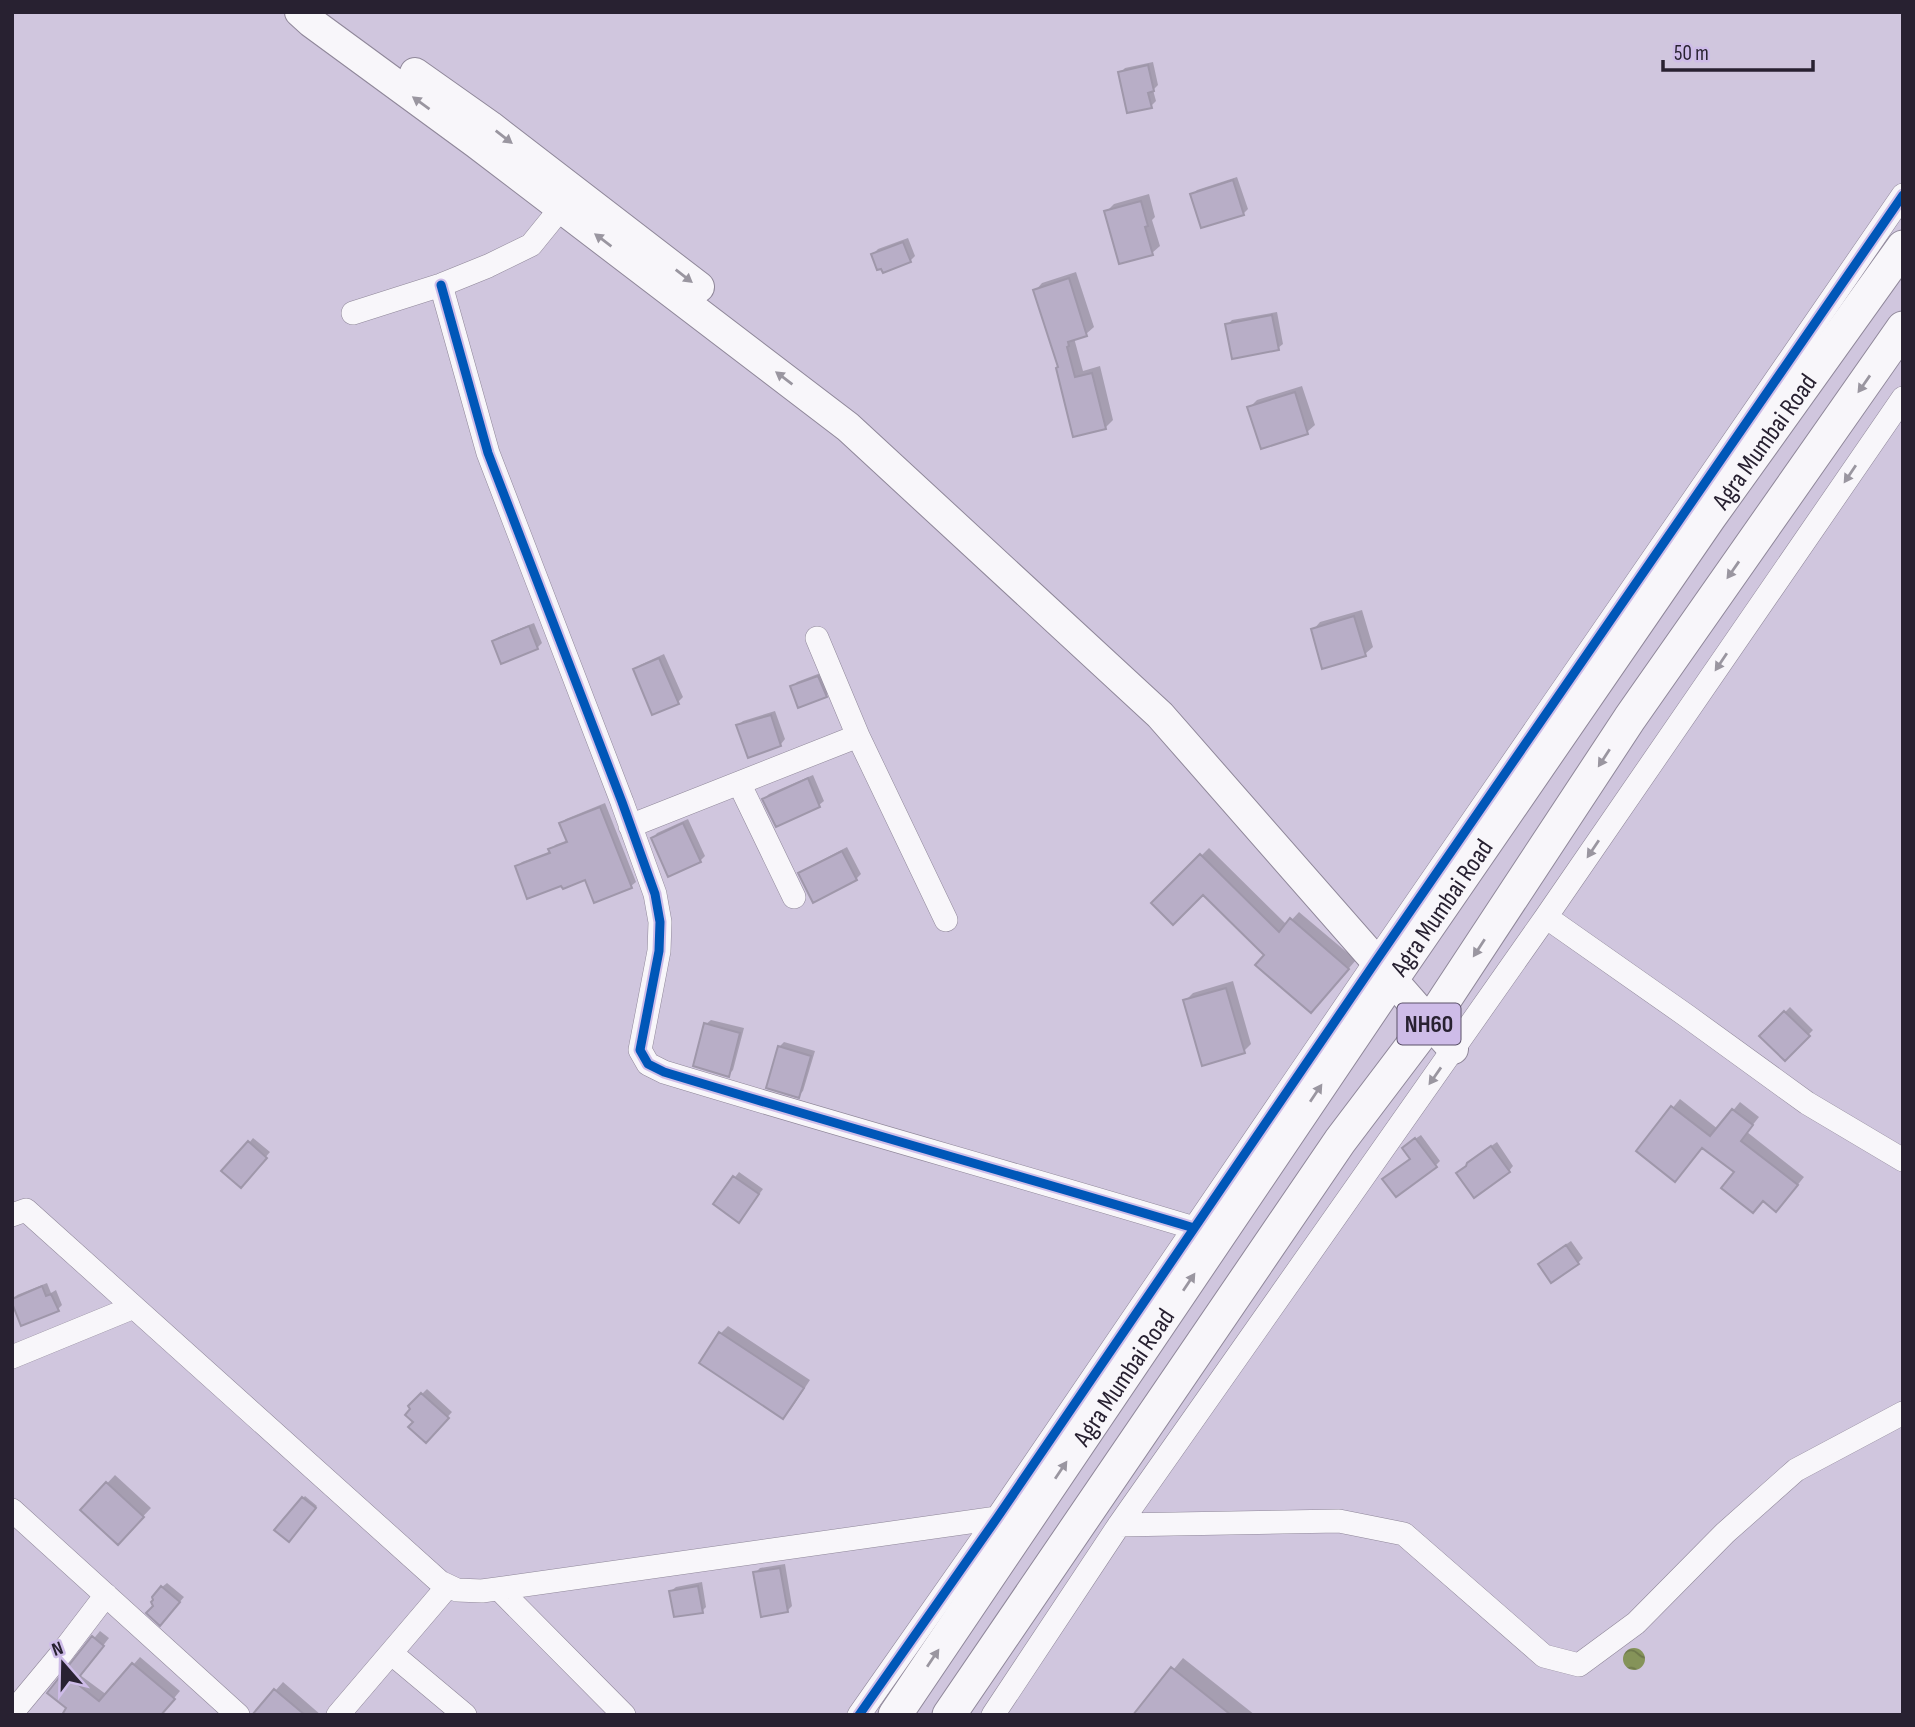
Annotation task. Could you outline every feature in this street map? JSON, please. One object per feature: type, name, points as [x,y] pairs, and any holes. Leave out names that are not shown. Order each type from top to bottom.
[{"type":"highway","name":"Agra Mumbai Road","points":[[895,1715],[1390,962],[1903,247]]},
{"type":"highway","name":"Agra Mumbai Road","points":[[949,1715],[1340,1141],[1436,1014],[1630,718],[1903,328]]},
{"type":"main road","points":[[300,12],[477,143],[848,427],[1160,715],[1390,962]]},
{"type":"main road","points":[[329,12],[490,126],[865,416],[1175,707],[1459,1041]]},
{"type":"street","points":[[859,1715],[1194,1228],[1390,962],[1903,195]]},
{"type":"street","points":[[354,313],[441,285],[531,245],[561,208]]},
{"type":"street","points":[[441,285],[488,453],[655,894],[660,922],[659,951],[640,1050],[648,1064],[664,1072],[806,1115],[1194,1228]]},
{"type":"street","points":[[993,1715],[1119,1525],[1546,917],[1903,398]]},
{"type":"street","points":[[817,638],[858,736],[946,920]]},
{"type":"street","points":[[630,826],[858,736]]},
{"type":"street","points":[[739,783],[794,897]]},
{"type":"street","points":[[1546,917],[1807,1103],[1903,1160]]},
{"type":"street","points":[[12,1215],[26,1210],[440,1582],[457,1590],[499,1589],[997,1518]]},
{"type":"street","points":[[12,1357],[134,1307]]},
{"type":"street","points":[[1119,1525],[1339,1521],[1404,1534],[1544,1657],[1579,1665],[1636,1623],[1725,1532],[1796,1471],[1903,1413]]},
{"type":"street","points":[[12,1510],[238,1715]]},
{"type":"street","points":[[338,1715],[448,1586]]},
{"type":"street","points":[[499,1589],[624,1715]]},
{"type":"street","points":[[12,1713],[106,1595]]},
{"type":"street","points":[[391,1653],[465,1715]]},
{"type":"water","points":[[1634,1648],[1642,1651],[1645,1659],[1642,1667],[1634,1670],[1626,1667],[1623,1659],[1626,1651]]},
{"type":"building","points":[[1148,65],[1154,91],[1148,93],[1152,108],[1127,113],[1118,72]]},
{"type":"building","points":[[1233,180],[1244,215],[1201,228],[1190,194]]},
{"type":"building","points":[[1141,201],[1153,255],[1119,264],[1104,211]]},
{"type":"building","points":[[903,242],[911,262],[883,273],[881,269],[877,270],[871,254]]},
{"type":"building","points":[[1069,278],[1087,336],[1068,342],[1067,347],[1075,377],[1092,373],[1106,429],[1073,437],[1056,368],[1058,367],[1033,290]]},
{"type":"building","points":[[1272,315],[1279,350],[1232,359],[1225,324]]},
{"type":"building","points":[[1295,392],[1308,434],[1261,449],[1247,407]]},
{"type":"building","points":[[1354,616],[1366,656],[1322,669],[1311,629]]},
{"type":"building","points":[[529,626],[538,649],[501,664],[492,641]]},
{"type":"building","points":[[659,658],[679,704],[652,715],[633,669]]},
{"type":"building","points":[[818,676],[827,697],[798,708],[790,686]]},
{"type":"building","points":[[771,715],[781,746],[748,758],[736,725]]},
{"type":"building","points":[[808,778],[820,807],[776,827],[762,799]]},
{"type":"building","points":[[600,807],[632,888],[594,903],[585,880],[527,899],[515,866],[550,853],[548,849],[567,842],[559,823]]},
{"type":"building","points":[[683,823],[701,862],[668,877],[651,838]]},
{"type":"building","points":[[842,851],[857,880],[813,903],[798,873]]},
{"type":"building","points":[[1200,854],[1279,932],[1290,918],[1349,969],[1311,1013],[1255,965],[1264,955],[1203,895],[1173,925],[1151,903]]},
{"type":"building","points":[[1226,988],[1245,1053],[1202,1066],[1183,1000]]},
{"type":"building","points":[[1784,1011],[1810,1036],[1785,1061],[1759,1036]]},
{"type":"building","points":[[704,1023],[740,1033],[729,1077],[693,1066]]},
{"type":"building","points":[[778,1046],[811,1056],[799,1098],[766,1088]]},
{"type":"building","points":[[1671,1106],[1710,1136],[1732,1109],[1753,1125],[1741,1141],[1798,1185],[1776,1212],[1763,1201],[1753,1213],[1721,1188],[1734,1172],[1702,1148],[1675,1182],[1636,1151]]},
{"type":"building","points":[[1415,1138],[1437,1167],[1396,1197],[1382,1179],[1410,1159],[1402,1148]]},
{"type":"building","points":[[248,1141],[267,1158],[241,1188],[221,1171]]},
{"type":"building","points":[[1491,1146],[1510,1172],[1474,1198],[1456,1173]]},
{"type":"building","points":[[733,1176],[759,1194],[739,1223],[713,1204]]},
{"type":"building","points":[[1566,1245],[1579,1264],[1551,1283],[1538,1264]]},
{"type":"building","points":[[42,1286],[46,1296],[51,1294],[59,1311],[21,1326],[12,1299]]},
{"type":"building","points":[[719,1332],[804,1388],[783,1419],[699,1363]]},
{"type":"building","points":[[421,1393],[449,1418],[426,1443],[408,1427],[413,1422],[405,1415],[410,1409],[408,1406]]},
{"type":"building","points":[[106,1482],[144,1517],[118,1545],[80,1510]]},
{"type":"building","points":[[302,1497],[316,1508],[289,1542],[274,1530]]},
{"type":"building","points":[[780,1568],[788,1612],[761,1617],[753,1572]]},
{"type":"building","points":[[161,1586],[180,1602],[160,1626],[146,1613],[153,1606],[152,1597]]},
{"type":"building","points":[[698,1586],[703,1613],[674,1617],[669,1591]]},
{"type":"building","points":[[92,1636],[104,1646],[75,1682],[99,1701],[132,1663],[175,1699],[161,1715],[62,1715],[66,1708],[47,1693]]},
{"type":"building","points":[[1171,1667],[1231,1715],[1133,1715]]},
{"type":"building","points":[[274,1689],[305,1715],[252,1715]]},
{"type":"cycle path","points":[[859,1715],[997,1518],[1903,195]]},
{"type":"cycle path","points":[[441,285],[488,453],[655,894],[660,922],[659,951],[640,1050],[648,1064],[664,1072],[730,1092],[1194,1228]]}]
